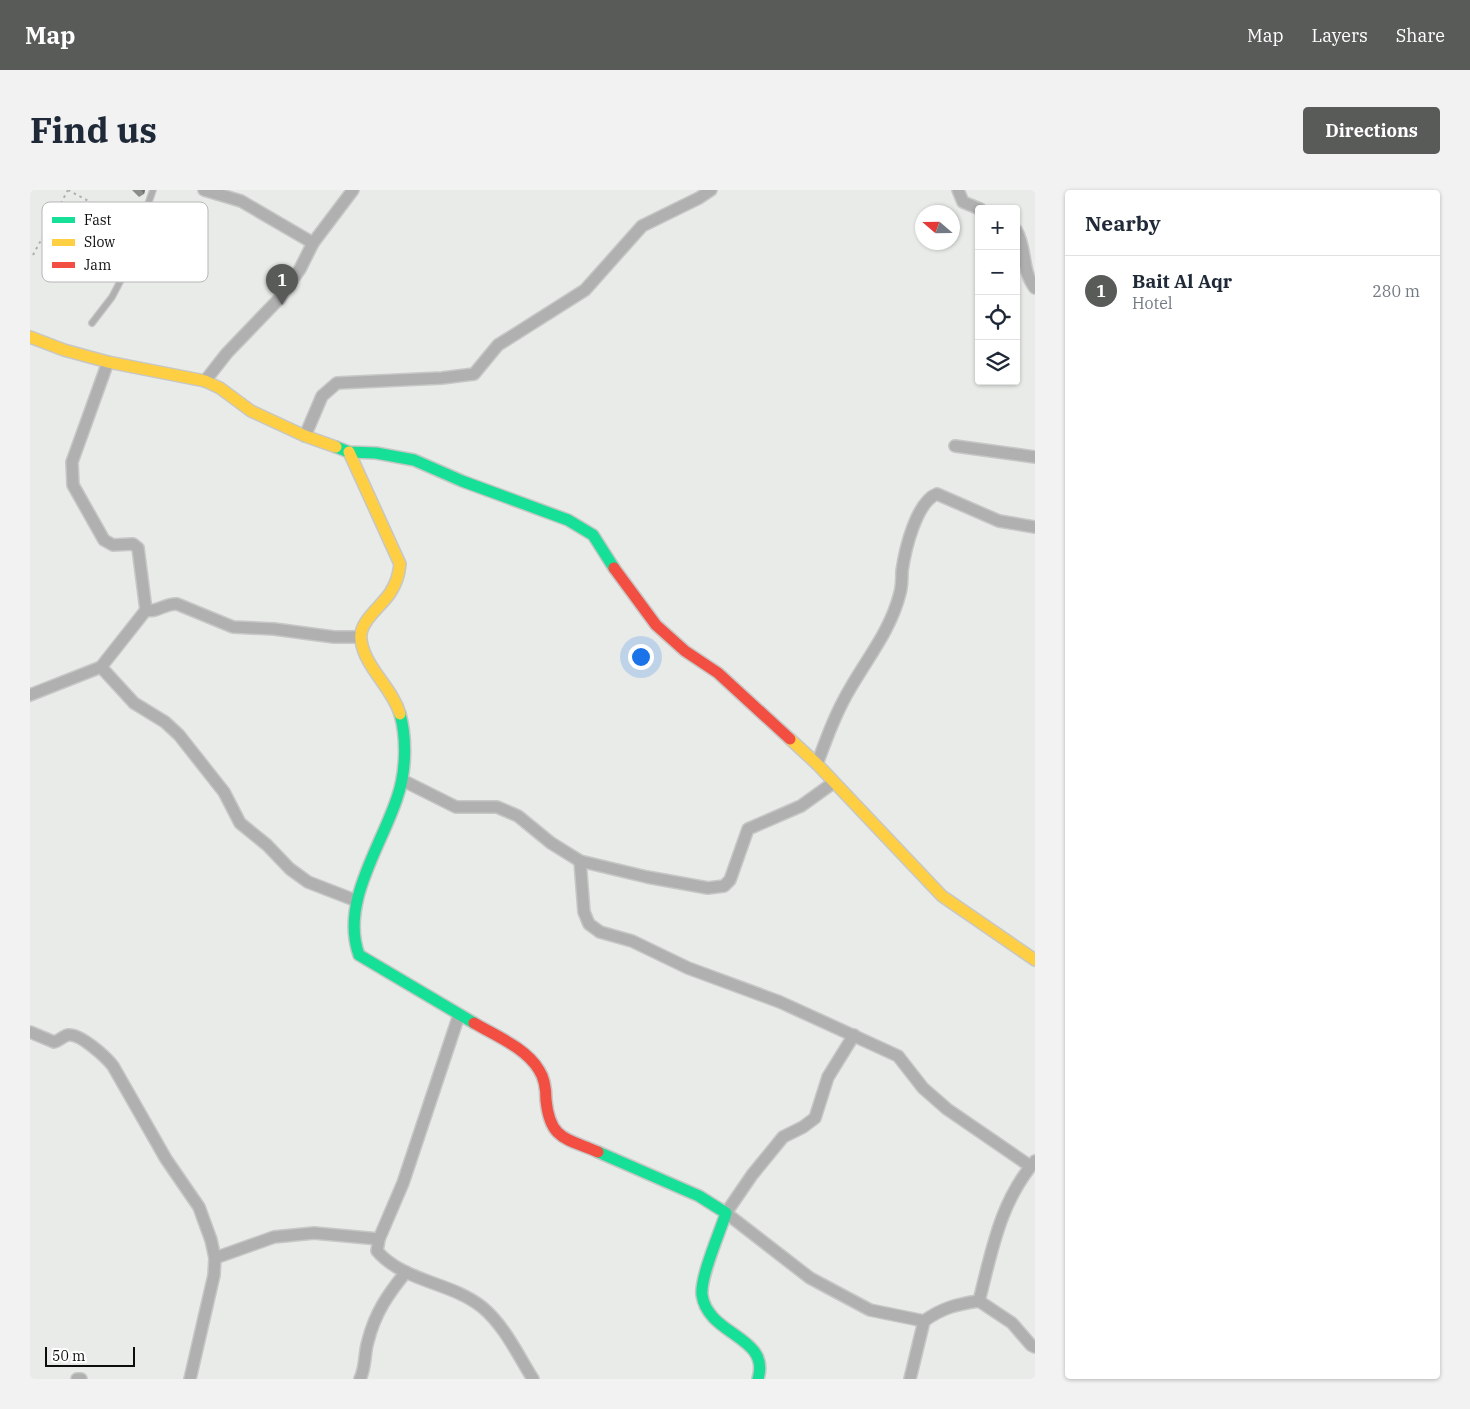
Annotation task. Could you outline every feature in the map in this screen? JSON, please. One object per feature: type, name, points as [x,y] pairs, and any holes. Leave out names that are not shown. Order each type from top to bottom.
[{"type":"street","points":[[204,190],[241,201],[313,243]]},
{"type":"street","points":[[205,381],[227,353],[279,299],[300,269],[313,243],[353,190]]},
{"type":"street","points":[[305,436],[322,396],[337,383],[442,378],[474,374],[498,345],[584,290],[642,226],[699,198],[711,190]]},
{"type":"street","points":[[958,190],[963,202],[975,207]]},
{"type":"street","points":[[1020,248],[1029,281],[1035,288]]},
{"type":"street","points":[[30,337],[64,350],[108,362],[205,381],[220,388],[251,411],[305,436],[349,452],[376,453],[414,460],[462,481],[568,520],[593,534],[612,566],[656,625],[685,652],[718,673],[817,764],[942,896],[1035,960]]},
{"type":"street","points":[[30,695],[101,667],[146,610],[138,548],[133,544],[113,545],[104,540],[78,495],[71,474],[72,462],[108,362]]},
{"type":"street","points":[[956,446],[1035,457]]},
{"type":"street","points":[[349,452],[400,564],[400,575],[396,586],[361,630],[359,637],[364,650],[399,709],[402,728],[402,780],[357,901],[352,940],[360,955],[513,1046],[532,1060],[543,1077],[551,1128],[557,1134],[699,1196],[726,1214],[810,1278],[870,1310],[924,1321]]},
{"type":"street","points":[[817,764],[835,715],[894,614],[901,590],[902,569],[910,537],[919,512],[926,501],[937,494],[999,521],[1035,527]]},
{"type":"street","points":[[146,610],[155,611],[169,604],[177,604],[233,627],[274,629],[334,637],[359,637]]},
{"type":"street","points":[[101,667],[134,703],[165,722],[179,735],[224,792],[240,823],[267,845],[290,869],[308,882],[357,901]]},
{"type":"street","points":[[402,780],[456,807],[497,807],[518,816],[551,843],[580,861],[647,878],[716,888],[730,880],[748,829],[801,806],[833,783]]},
{"type":"street","points":[[580,861],[584,912],[589,924],[600,932],[632,941],[688,968],[780,1002],[898,1056],[922,1088],[947,1109],[1033,1164],[1012,1192],[996,1237],[979,1301]]},
{"type":"street","points":[[459,1015],[403,1183],[379,1240],[377,1251],[386,1260],[406,1272],[482,1306],[504,1331],[533,1379]]},
{"type":"street","points":[[30,1032],[54,1042],[73,1035],[104,1056],[113,1066],[166,1159],[199,1206],[206,1223],[215,1258],[214,1276],[190,1379]]},
{"type":"street","points":[[758,1379],[761,1364],[756,1352],[715,1322],[704,1308],[701,1292],[726,1214],[752,1175],[783,1137],[803,1127],[815,1118],[828,1078],[854,1035]]},
{"type":"street","points":[[215,1258],[274,1237],[314,1233],[379,1240]]},
{"type":"street","points":[[360,1379],[364,1372],[367,1343],[375,1316],[386,1296],[406,1272]]},
{"type":"street","points":[[910,1379],[924,1321],[938,1311],[955,1304],[979,1301],[1012,1323],[1030,1345],[1035,1347]]},
{"type":"street","points":[[77,1379],[82,1379]]},
{"type":"lane","points":[[149,202],[153,190]]},
{"type":"lane","points":[[92,323],[112,297],[120,282]]},
{"type":"path","points":[[62,202],[68,190],[90,202]]},
{"type":"path","points":[[33,255],[42,239]]},
{"type":"traffic: fast","points":[[336,447],[349,452],[376,453],[414,460],[462,481],[568,520],[593,535],[614,568]]},
{"type":"traffic: fast","points":[[400,714],[404,734],[404,767],[397,798],[358,895],[355,935],[359,955],[474,1023]]},
{"type":"traffic: fast","points":[[598,1152],[699,1196],[726,1213],[707,1266],[702,1295],[707,1309],[715,1319],[748,1344],[756,1354],[760,1365],[758,1379]]},
{"type":"traffic: slow","points":[[30,337],[64,350],[108,362],[205,381],[220,388],[251,411],[305,436],[336,447]]},
{"type":"traffic: slow","points":[[349,452],[400,564],[394,586],[366,621],[361,633],[363,650],[373,669],[391,695],[400,714]]},
{"type":"traffic: slow","points":[[790,739],[817,764],[942,896],[1035,960]]},
{"type":"traffic: jam","points":[[614,568],[656,625],[685,651],[718,673],[790,739]]},
{"type":"traffic: jam","points":[[474,1023],[510,1043],[533,1062],[543,1077],[548,1113],[551,1123],[556,1130],[569,1140],[598,1152]]},
{"type":"place","name":"Bait Al Aqr","points":[[282,305]]}]
